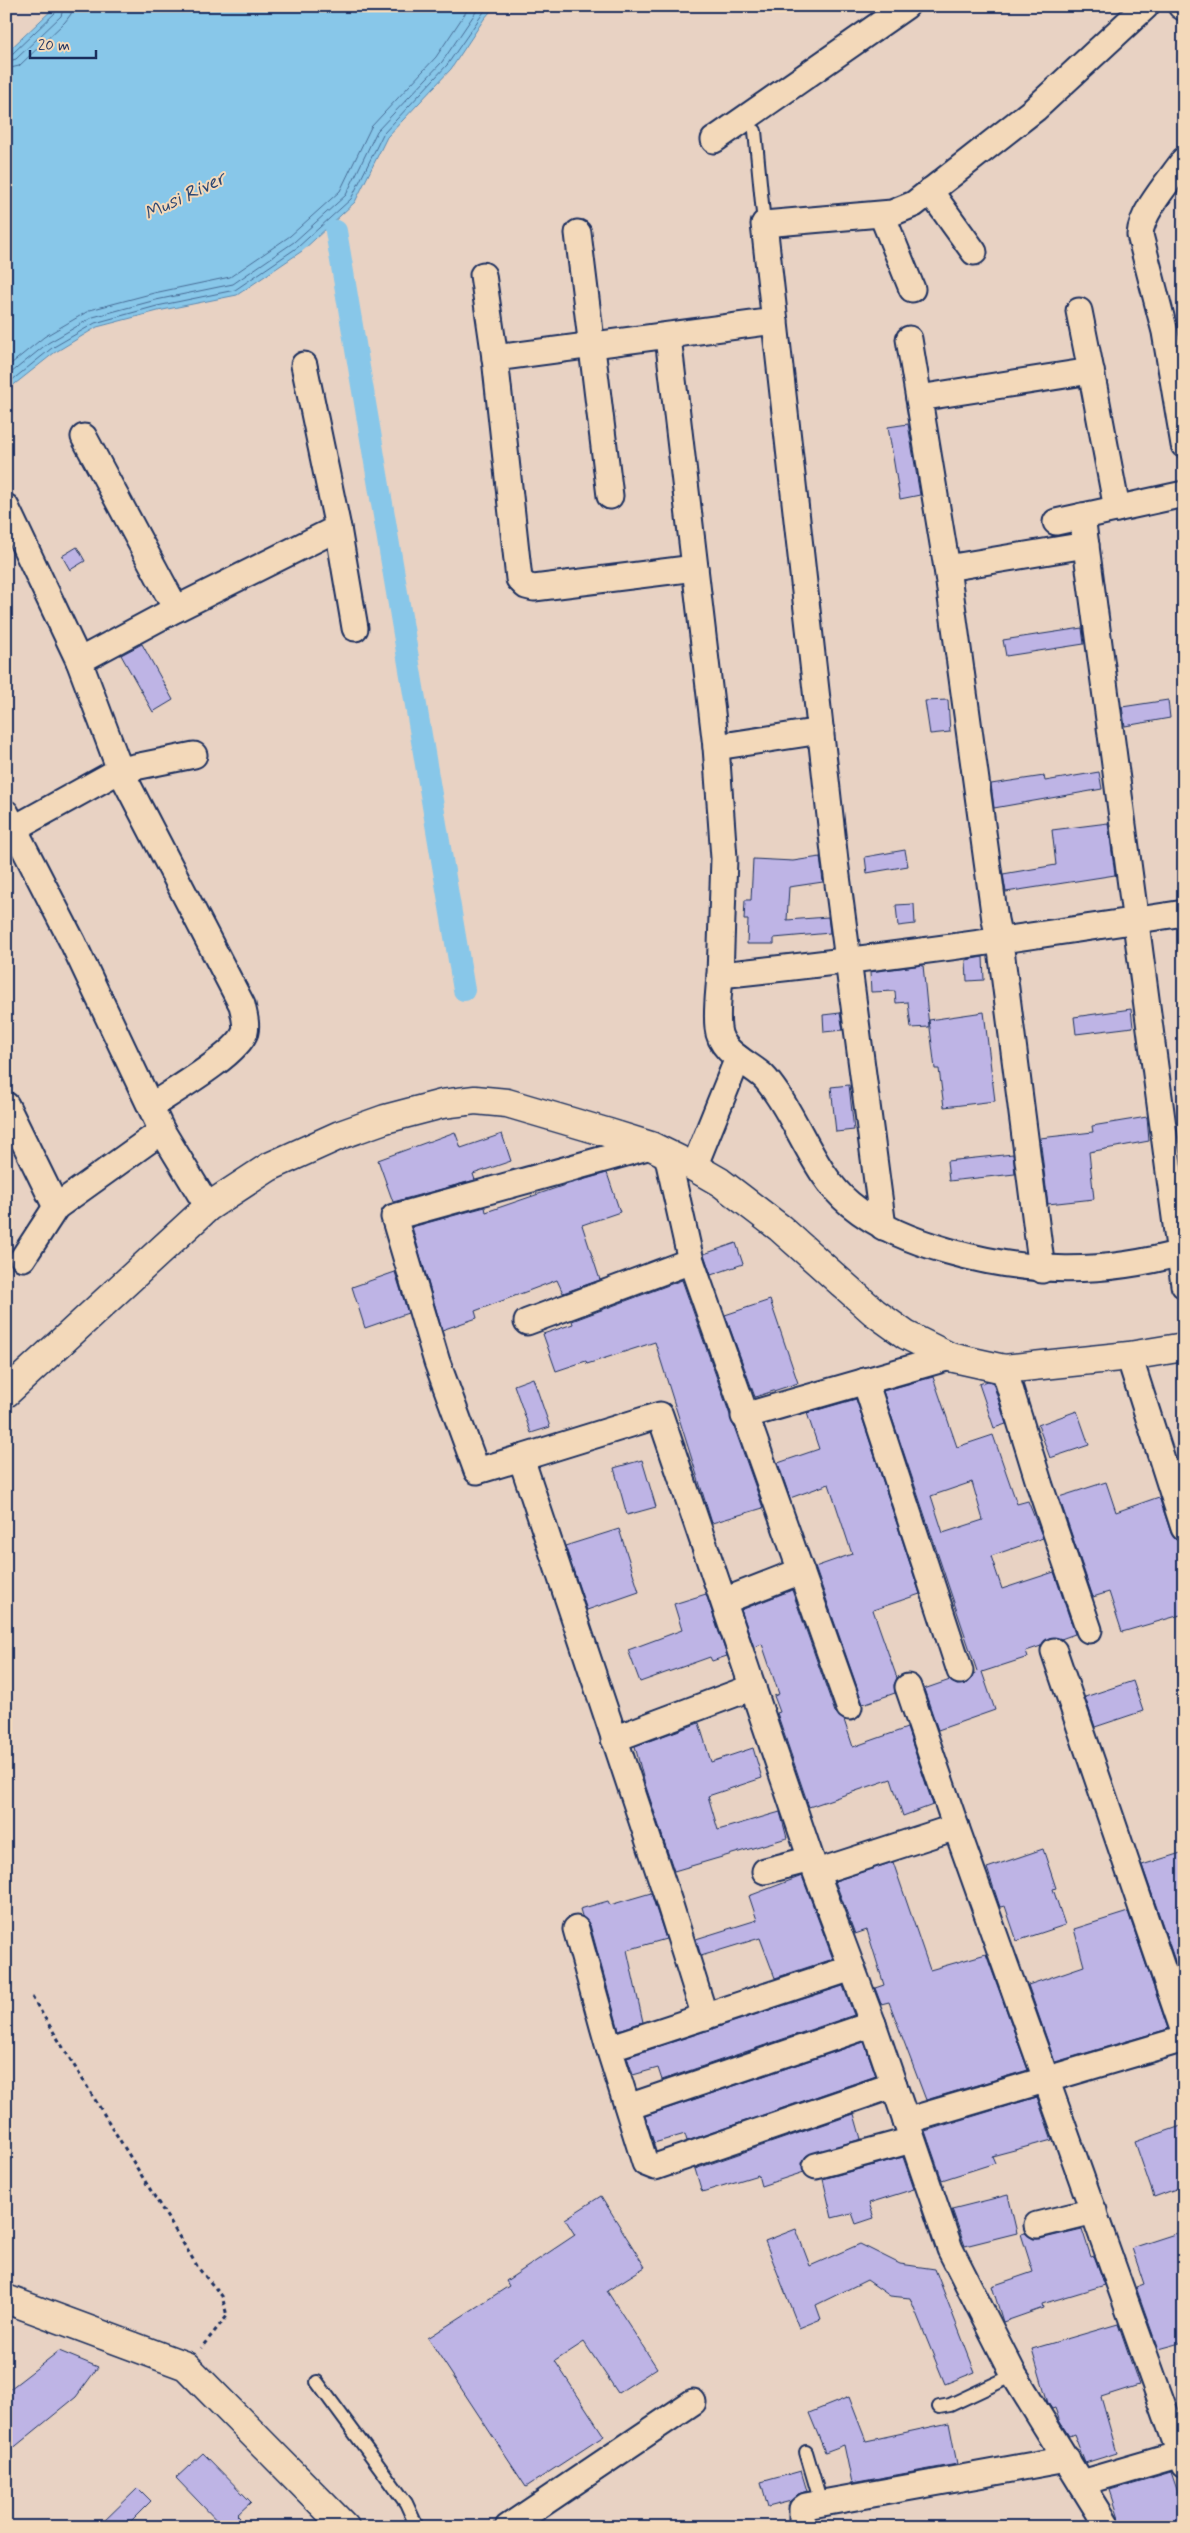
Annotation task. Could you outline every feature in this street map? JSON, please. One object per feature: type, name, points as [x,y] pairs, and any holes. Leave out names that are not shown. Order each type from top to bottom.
[{"type":"street","points":[[883,1227],[821,731],[764,224],[892,214],[914,204],[1035,109],[1146,6]]},
{"type":"street","points":[[714,140],[898,8]]},
{"type":"street","points":[[1184,160],[1150,209],[1141,227],[1140,236],[1165,332],[1184,446]]},
{"type":"street","points":[[930,191],[974,252]]},
{"type":"street","points":[[882,215],[912,289]]},
{"type":"street","points":[[578,234],[610,496]]},
{"type":"street","points":[[483,275],[495,358],[519,579],[526,586],[534,588],[694,568]]},
{"type":"street","points":[[1080,311],[1117,509]]},
{"type":"street","points":[[495,358],[668,337],[775,321]]},
{"type":"street","points":[[668,337],[716,747],[724,858],[718,1029],[735,1065],[763,1077],[776,1094],[829,1180],[849,1204],[883,1227],[920,1243],[990,1263],[1042,1270],[1183,1265],[1082,516]]},
{"type":"street","points":[[909,339],[947,568],[995,920],[1000,942],[1042,1270]]},
{"type":"street","points":[[304,365],[338,528],[355,628]]},
{"type":"street","points":[[919,398],[1091,371]]},
{"type":"street","points":[[84,438],[176,609]]},
{"type":"street","points":[[1056,522],[1184,494]]},
{"type":"street","points":[[6,507],[79,661],[120,770],[242,1005],[245,1030],[234,1047],[151,1106]]},
{"type":"street","points":[[79,661],[176,609],[338,528]]},
{"type":"street","points":[[947,568],[1086,545]]},
{"type":"street","points":[[716,747],[821,731]]},
{"type":"street","points":[[194,755],[120,770],[9,825],[74,943],[165,1136],[201,1196]]},
{"type":"street","points":[[720,975],[849,962],[1000,942],[1184,913]]},
{"type":"street","points":[[694,1167],[735,1065]]},
{"type":"street","points":[[6,1393],[201,1196],[340,1135],[395,1116],[442,1104],[475,1100],[507,1103],[659,1150],[694,1167],[720,1182],[780,1228],[874,1312],[906,1335],[950,1357],[1004,1369],[1129,1356],[1184,1347]]},
{"type":"street","points":[[6,1106],[56,1207]]},
{"type":"street","points":[[23,1258],[56,1207],[165,1136]]},
{"type":"street","points":[[659,1150],[691,1261],[744,1416],[849,1707]]},
{"type":"street","points":[[659,1150],[394,1217],[437,1362],[477,1471],[660,1415],[814,1865],[873,2024],[950,2249],[1014,2374],[1108,2527]]},
{"type":"street","points":[[527,1322],[691,1261]]},
{"type":"street","points":[[1129,1356],[1184,1528]]},
{"type":"street","points":[[744,1416],[950,1357]]},
{"type":"street","points":[[1004,1369],[1040,1486],[1089,1630]]},
{"type":"street","points":[[865,1381],[960,1671]]},
{"type":"street","points":[[521,1458],[670,1905],[705,2017]]},
{"type":"street","points":[[724,1601],[801,1571]]},
{"type":"street","points":[[1054,1651],[1184,2032]]},
{"type":"street","points":[[614,1739],[753,1687]]},
{"type":"street","points":[[908,1688],[1182,2457],[1080,2483]]},
{"type":"street","points":[[765,1871],[814,1865],[956,1827]]},
{"type":"street","points":[[576,1928],[609,2048],[645,2163],[655,2167],[894,2085]]},
{"type":"street","points":[[609,2048],[852,1968]]},
{"type":"street","points":[[628,2107],[873,2024]]},
{"type":"street","points":[[816,2166],[1048,2080],[1184,2039]]},
{"type":"street","points":[[1037,2225],[1094,2211]]},
{"type":"street","points":[[6,2299],[186,2366],[345,2527]]},
{"type":"street","points":[[508,2527],[693,2402]]},
{"type":"street","points":[[805,2527],[801,2515],[802,2510],[821,2503],[1067,2459]]},
{"type":"lane","points":[[755,131],[764,224]]},
{"type":"lane","points":[[939,2407],[950,2404],[1014,2374]]},
{"type":"lane","points":[[318,2382],[406,2503],[416,2527]]},
{"type":"lane","points":[[806,2452],[821,2503]]},
{"type":"path","points":[[32,1997],[199,2269],[222,2296],[227,2316],[186,2366]]},
{"type":"water","name":"Musi River","points":[[56,6],[495,6],[484,19],[451,69],[387,137],[355,202],[302,251],[237,295],[158,311],[97,327],[54,353],[6,391],[6,53]]},
{"type":"building","points":[[908,424],[920,495],[900,499],[888,427]]},
{"type":"building","points":[[77,547],[85,561],[70,570],[62,556]]},
{"type":"building","points":[[1082,628],[1084,644],[1006,656],[1003,640]]},
{"type":"building","points":[[142,644],[173,700],[153,712],[121,655]]},
{"type":"building","points":[[948,700],[950,732],[930,734],[925,701]]},
{"type":"building","points":[[1168,700],[1170,718],[1125,726],[1122,707]]},
{"type":"building","points":[[1099,772],[1102,789],[994,808],[991,784],[1044,776],[1045,781]]},
{"type":"building","points":[[1108,823],[1115,875],[1006,892],[1003,874],[1056,865],[1052,830]]},
{"type":"building","points":[[905,850],[908,866],[867,873],[865,857]]},
{"type":"building","points":[[820,857],[823,882],[789,887],[787,920],[828,917],[830,933],[774,938],[774,944],[747,944],[748,920],[744,920],[745,900],[751,900],[753,859],[793,861]]},
{"type":"building","points":[[914,904],[915,924],[898,926],[896,905]]},
{"type":"building","points":[[983,957],[984,980],[967,981],[966,960]]},
{"type":"building","points":[[923,965],[929,1027],[911,1028],[908,1002],[896,1003],[895,991],[871,992],[870,972]]},
{"type":"building","points":[[1131,1009],[1133,1027],[1076,1034],[1074,1017]]},
{"type":"building","points":[[984,1012],[995,1101],[944,1107],[939,1069],[935,1069],[929,1020]]},
{"type":"building","points":[[840,1013],[843,1030],[824,1032],[823,1015]]},
{"type":"building","points":[[849,1085],[854,1130],[836,1132],[831,1087]]},
{"type":"building","points":[[1147,1117],[1149,1141],[1089,1152],[1094,1199],[1048,1204],[1040,1138],[1093,1132],[1092,1126]]},
{"type":"building","points":[[455,1132],[461,1148],[502,1134],[511,1161],[473,1174],[475,1180],[393,1202],[378,1160]]},
{"type":"building","points":[[1013,1154],[1015,1174],[949,1181],[947,1161]]},
{"type":"building","points":[[607,1173],[620,1212],[582,1225],[600,1280],[563,1293],[557,1280],[475,1311],[477,1318],[442,1330],[412,1227],[485,1207],[486,1212]]},
{"type":"building","points":[[736,1243],[743,1264],[711,1275],[704,1254]]},
{"type":"building","points":[[395,1272],[408,1313],[365,1328],[352,1287]]},
{"type":"building","points":[[682,1280],[763,1508],[712,1523],[655,1342],[587,1364],[586,1361],[556,1371],[543,1334],[573,1324],[572,1321]]},
{"type":"building","points":[[770,1300],[798,1383],[755,1397],[725,1315]]},
{"type":"building","points":[[933,1377],[957,1447],[993,1435],[1017,1504],[1028,1501],[1043,1538],[991,1556],[1002,1589],[1054,1572],[1075,1634],[1061,1639],[1049,1638],[1041,1646],[1026,1651],[1028,1657],[982,1672],[995,1710],[938,1730],[924,1689],[950,1680],[957,1685],[965,1684],[977,1671],[883,1391]],"holes":[[[972,1482],[983,1520],[943,1533],[931,1496]]]},
{"type":"building","points":[[533,1378],[550,1427],[531,1433],[514,1385]]},
{"type":"building","points":[[988,1381],[993,1383],[1006,1424],[994,1428],[979,1384]]},
{"type":"building","points":[[856,1399],[920,1594],[873,1610],[897,1678],[894,1685],[895,1693],[863,1704],[815,1567],[852,1554],[829,1484],[790,1498],[778,1463],[819,1449],[807,1413]]},
{"type":"building","points":[[1077,1411],[1089,1445],[1050,1458],[1038,1425]]},
{"type":"building","points":[[642,1460],[656,1507],[627,1515],[614,1468]]},
{"type":"building","points":[[1106,1482],[1116,1512],[1159,1497],[1171,1533],[1175,1539],[1184,1544],[1184,1614],[1122,1632],[1109,1592],[1093,1597],[1059,1497]]},
{"type":"building","points":[[619,1529],[639,1592],[587,1610],[565,1546]]},
{"type":"building","points":[[792,1590],[835,1712],[844,1720],[853,1747],[907,1728],[933,1805],[903,1816],[891,1779],[809,1807],[777,1713],[780,1712],[774,1696],[779,1694],[762,1644],[754,1647],[741,1610]]},
{"type":"building","points":[[706,1594],[727,1656],[712,1661],[710,1657],[640,1682],[628,1650],[682,1630],[674,1604]]},
{"type":"building","points":[[1133,1681],[1143,1711],[1095,1727],[1085,1697]]},
{"type":"building","points":[[699,1723],[711,1762],[753,1748],[762,1778],[708,1796],[718,1830],[780,1812],[787,1838],[674,1871],[644,1781],[635,1746]]},
{"type":"building","points":[[1043,1849],[1056,1888],[1053,1889],[1065,1925],[1017,1941],[1005,1906],[1000,1907],[987,1868]]},
{"type":"building","points":[[1184,1852],[1184,1978],[1181,1978],[1142,1865]]},
{"type":"building","points":[[893,1862],[930,1970],[986,1954],[1028,2070],[926,2100],[889,2002],[881,2004],[875,1988],[884,1985],[867,1930],[855,1934],[835,1881]]},
{"type":"building","points":[[802,1876],[833,1959],[775,1978],[760,1938],[701,1956],[696,1939],[757,1920],[749,1896]]},
{"type":"building","points":[[651,1893],[666,1939],[627,1950],[643,2022],[619,2030],[590,1925],[582,1916],[580,1909],[608,1901],[610,1905]]},
{"type":"building","points":[[1128,1912],[1168,2029],[1055,2062],[1028,1985],[1084,1966],[1074,1929]]},
{"type":"building","points":[[843,1986],[854,2015],[662,2080],[658,2068],[633,2075],[627,2057]]},
{"type":"building","points":[[864,2042],[876,2076],[687,2141],[685,2134],[654,2143],[645,2116]]},
{"type":"building","points":[[1037,2097],[1052,2140],[992,2156],[995,2163],[942,2180],[925,2131]]},
{"type":"building","points":[[854,2114],[861,2139],[806,2156],[802,2163],[804,2172],[761,2186],[758,2175],[702,2192],[695,2169]]},
{"type":"building","points":[[1184,2125],[1184,2186],[1154,2197],[1135,2142]]},
{"type":"building","points":[[903,2157],[914,2189],[869,2203],[874,2218],[856,2224],[852,2213],[832,2218],[823,2179]]},
{"type":"building","points":[[1008,2195],[1017,2233],[965,2246],[952,2209]]},
{"type":"building","points":[[601,2196],[645,2267],[607,2291],[657,2368],[618,2393],[584,2342],[555,2361],[604,2436],[526,2487],[428,2338],[509,2286],[506,2281],[575,2235],[565,2219]]},
{"type":"building","points":[[796,2229],[810,2266],[860,2244],[900,2264],[935,2269],[975,2372],[945,2384],[910,2298],[890,2296],[867,2280],[816,2305],[821,2319],[799,2328],[765,2241]]},
{"type":"building","points":[[1082,2229],[1091,2257],[1094,2256],[1105,2285],[1042,2304],[1043,2308],[1003,2322],[992,2286],[1033,2272],[1021,2234],[1025,2233],[1033,2239],[1040,2239]]},
{"type":"building","points":[[1184,2231],[1184,2342],[1158,2349],[1136,2287],[1144,2284],[1132,2248]]},
{"type":"building","points":[[1118,2324],[1139,2385],[1101,2397],[1117,2453],[1085,2463],[1074,2434],[1069,2436],[1060,2422],[1055,2408],[1052,2409],[1048,2403],[1032,2349]]},
{"type":"building","points":[[59,2351],[98,2367],[76,2397],[6,2454],[6,2392]]},
{"type":"building","points":[[849,2397],[866,2441],[949,2423],[957,2464],[852,2483],[844,2445],[825,2452],[809,2413]]},
{"type":"building","points":[[203,2453],[251,2502],[237,2515],[240,2518],[231,2527],[223,2527],[176,2478]]},
{"type":"building","points":[[801,2471],[807,2491],[798,2494],[791,2501],[768,2507],[761,2482]]},
{"type":"building","points":[[1171,2472],[1184,2510],[1184,2527],[1122,2527],[1110,2490]]},
{"type":"building","points":[[138,2488],[151,2501],[125,2527],[98,2527]]},
{"type":"waterway","points":[[336,231],[464,990]]}]
